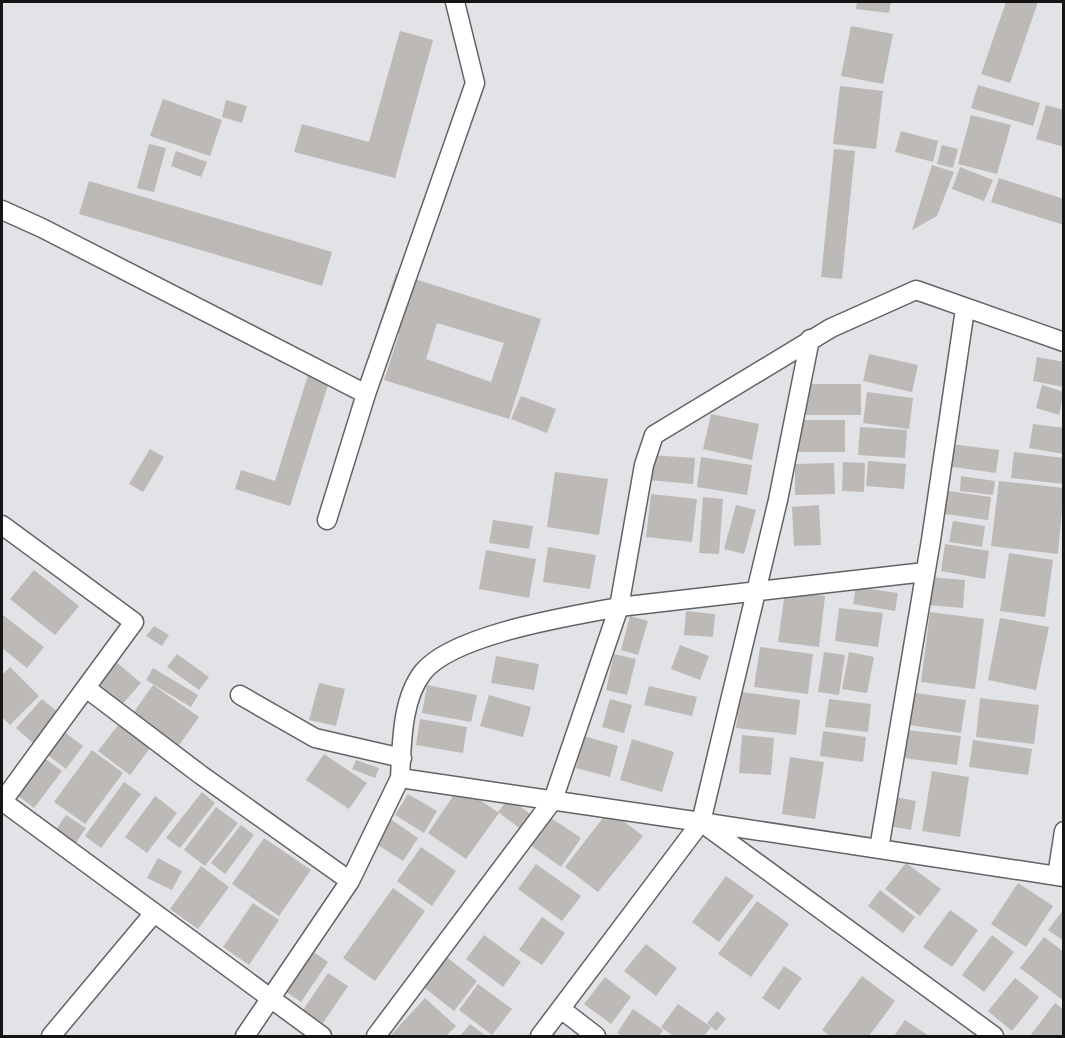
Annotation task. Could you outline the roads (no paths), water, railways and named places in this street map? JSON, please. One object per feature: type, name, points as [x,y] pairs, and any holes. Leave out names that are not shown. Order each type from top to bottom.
[{"type":"street","points":[[327,520],[366,394],[475,83],[455,2]]},
{"type":"street","points":[[2,210],[42,228],[366,394]]},
{"type":"street","points":[[376,1036],[553,800],[620,607],[644,465],[654,435],[810,339],[916,290],[1064,342]]},
{"type":"street","points":[[879,849],[925,572],[965,309]]},
{"type":"street","points":[[540,1036],[701,822],[778,500],[810,339]]},
{"type":"street","points":[[2,525],[134,622],[2,801],[322,1036]]},
{"type":"street","points":[[245,1036],[350,881],[400,778],[403,732],[413,691],[423,672],[456,648],[530,624],[620,607],[925,572]]},
{"type":"street","points":[[86,688],[201,775],[350,881]]},
{"type":"street","points":[[240,695],[315,738],[402,758]]},
{"type":"street","points":[[400,778],[1060,877],[1064,831]]},
{"type":"street","points":[[701,822],[994,1036]]},
{"type":"street","points":[[51,1036],[154,913]]},
{"type":"street","points":[[561,1009],[596,1036]]}]
